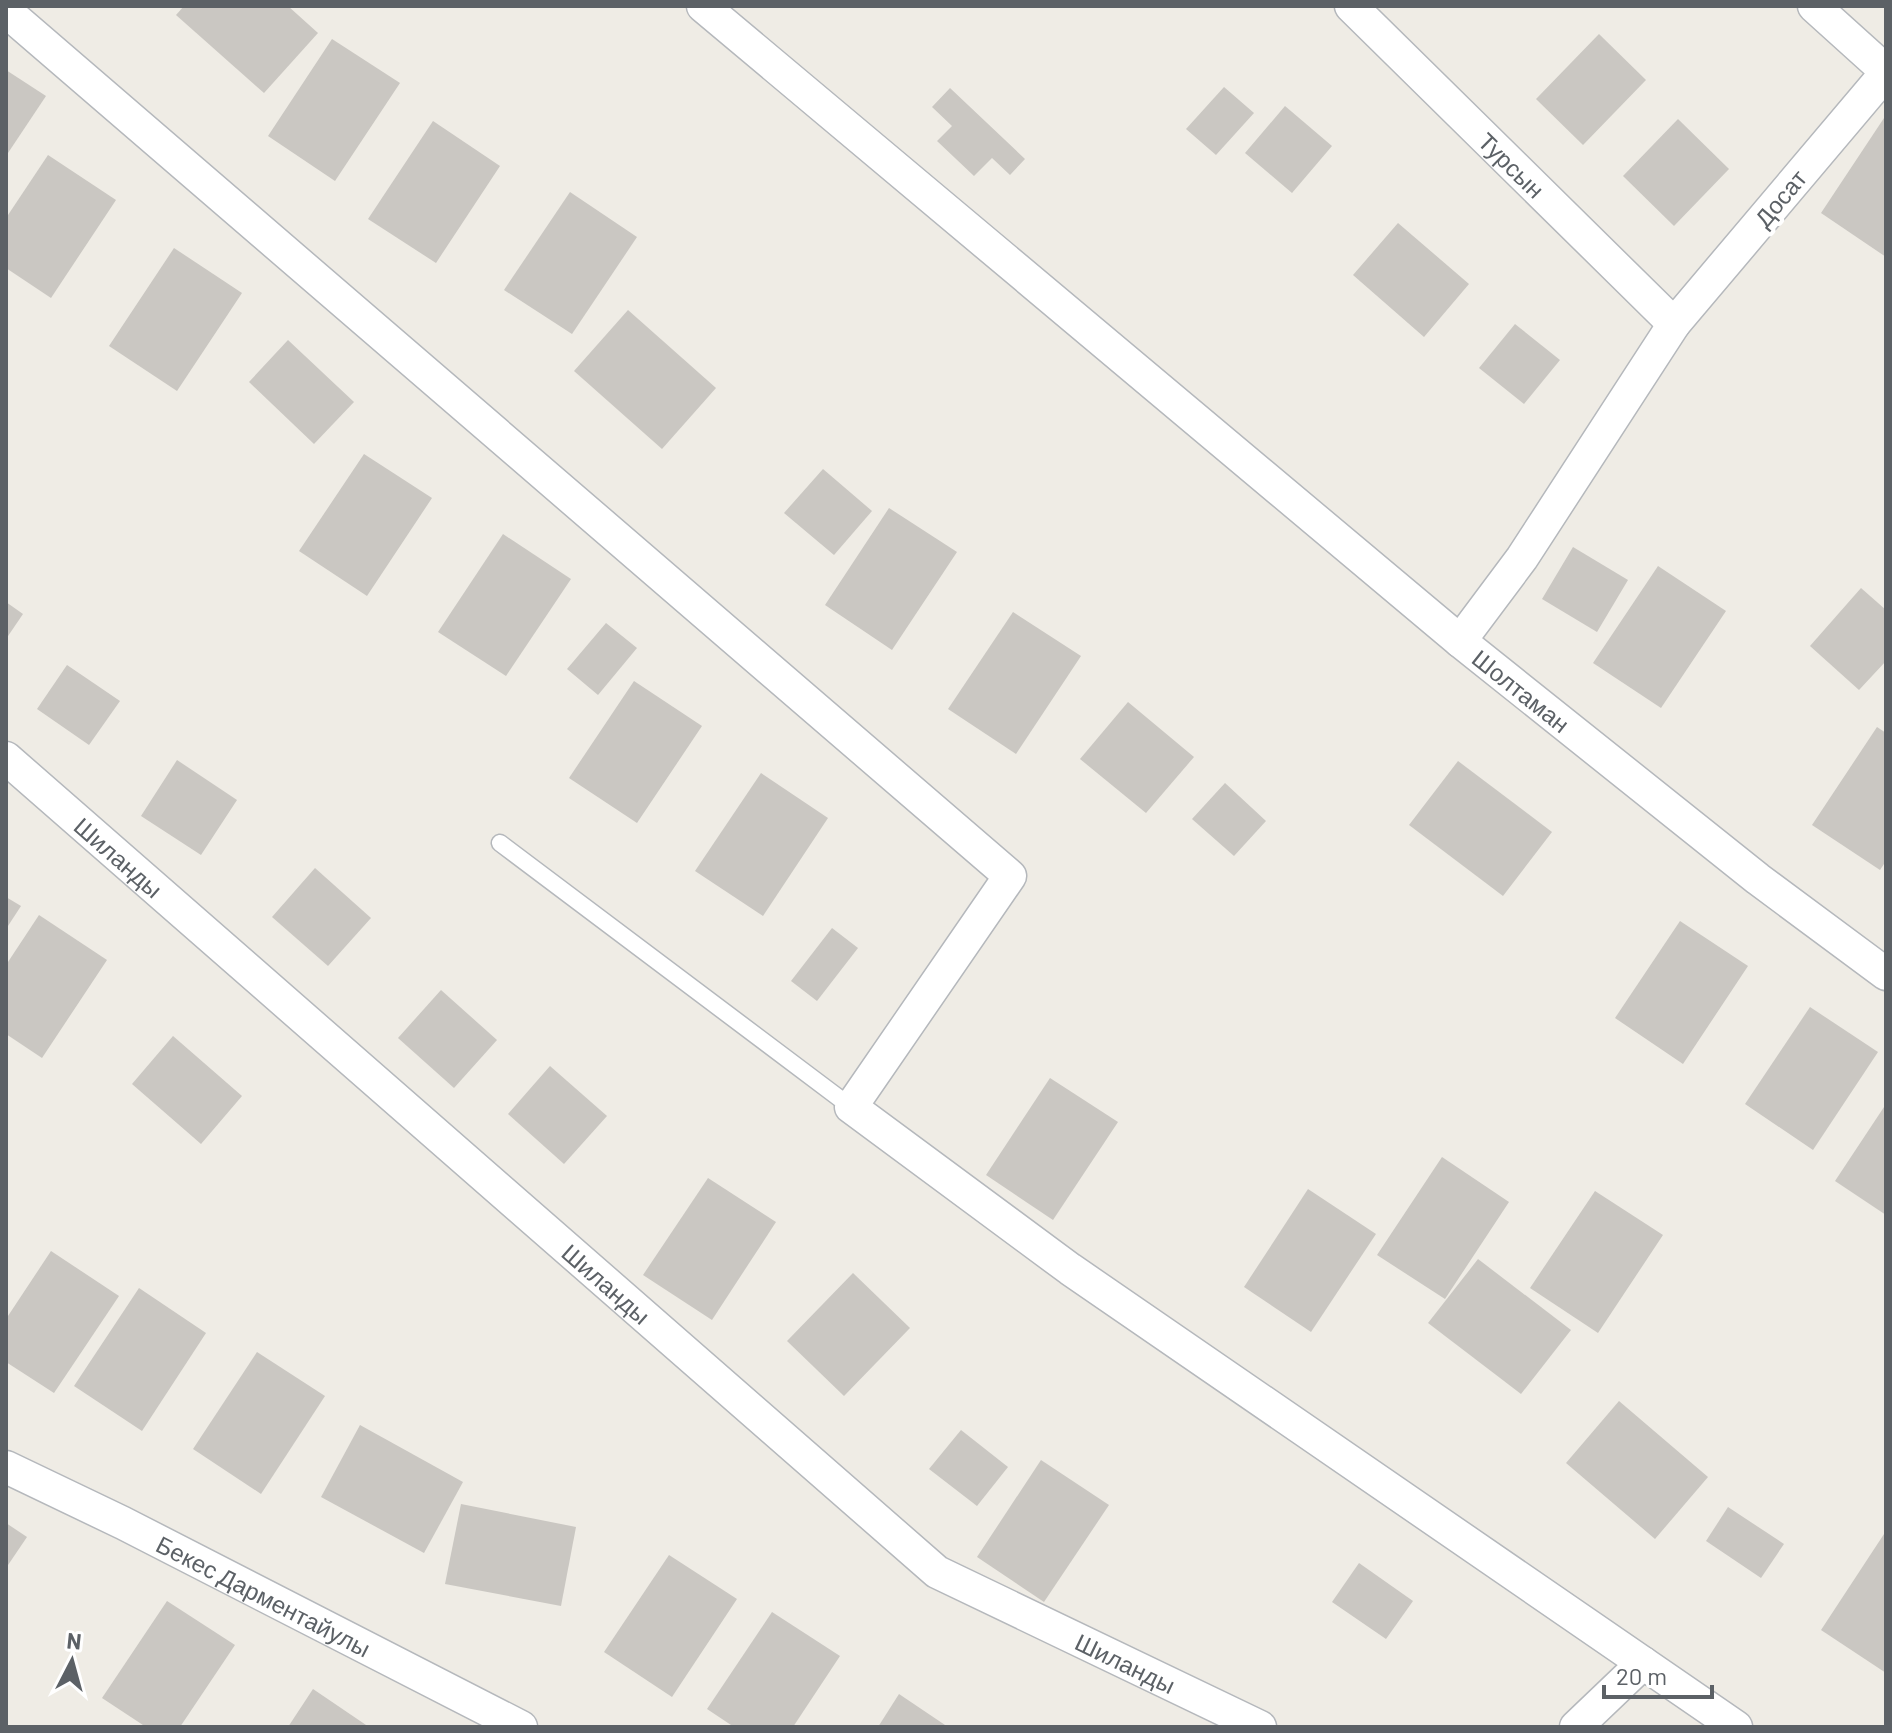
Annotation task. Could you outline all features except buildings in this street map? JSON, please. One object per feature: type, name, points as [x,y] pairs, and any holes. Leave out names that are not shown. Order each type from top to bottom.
[{"type":"street","points":[[703,6],[1460,641]]},
{"type":"street","name":"Турсын","points":[[1351,6],[1674,324]]},
{"type":"street","points":[[1814,6],[1886,72]]},
{"type":"street","points":[[6,11],[1010,876],[851,1107],[1070,1269],[1736,1727]]},
{"type":"street","name":"Досат","points":[[1674,324],[1886,72]]},
{"type":"street","name":"Шолтаман","points":[[1674,324],[1522,558],[1460,641],[1758,879],[1886,974]]},
{"type":"street","name":"Шиланды","points":[[6,758],[937,1572],[1260,1727]]},
{"type":"street","name":"Бекес Дарментайулы","points":[[6,1467],[123,1523],[521,1727]]},
{"type":"street","points":[[1576,1727],[1643,1663]]},
{"type":"lane","points":[[500,843],[851,1107]]}]
